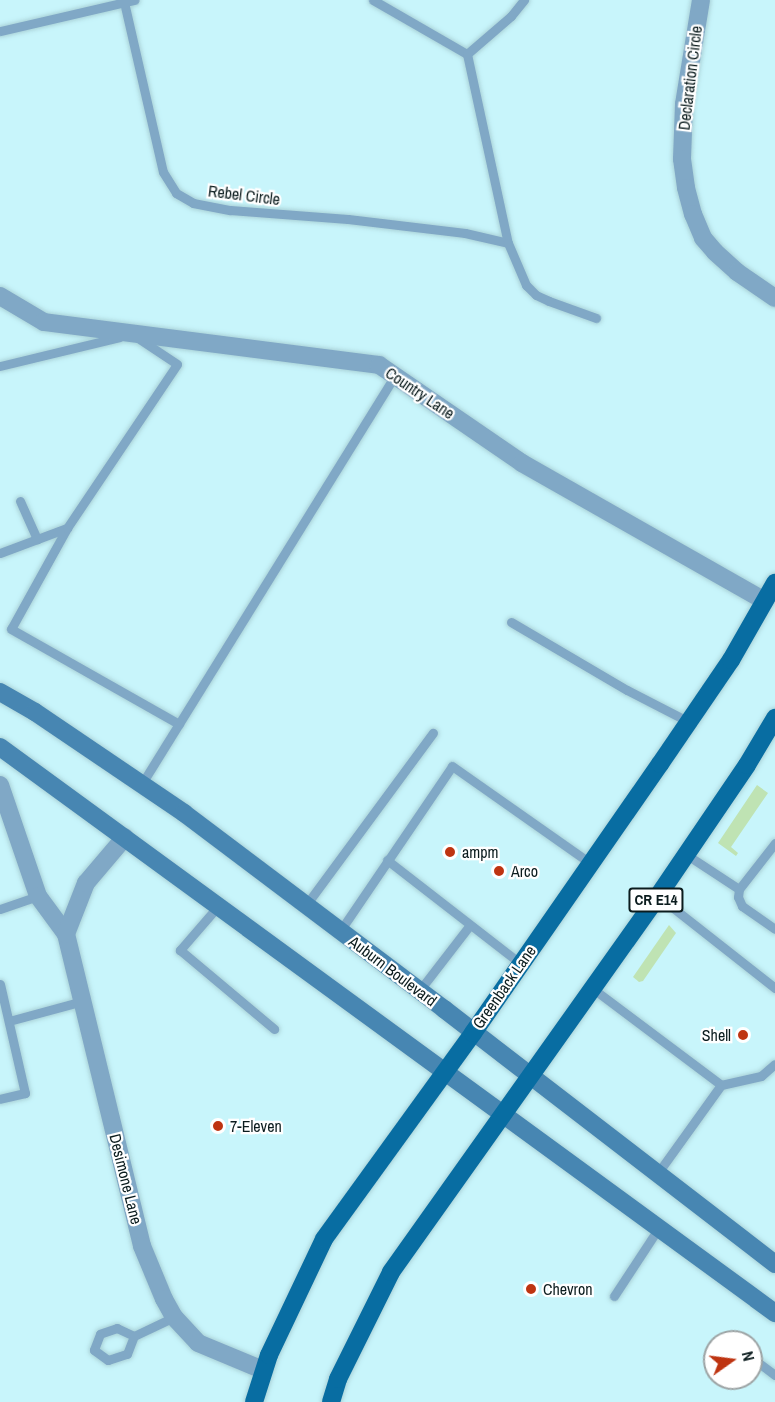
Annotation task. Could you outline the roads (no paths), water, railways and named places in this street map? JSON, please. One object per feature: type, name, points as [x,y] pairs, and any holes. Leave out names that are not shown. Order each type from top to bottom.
[{"type":"main road","name":"Greenback Lane","points":[[254,1402],[263,1370],[324,1239],[473,1033],[689,722],[731,660],[775,583]]},
{"type":"main road","name":"Auburn Boulevard","points":[[0,692],[141,785],[306,905],[775,1264]]},
{"type":"main road","name":"CR E14","points":[[331,1402],[346,1360],[391,1272],[687,855],[774,724]]},
{"type":"main road","points":[[0,747],[775,1313]]},
{"type":"street","name":"Declaration Circle","points":[[701,0],[684,104],[682,159],[686,188],[693,214],[704,237],[715,252],[737,272],[775,298]]},
{"type":"street","name":"Country Lane","points":[[0,296],[44,322],[379,365],[522,463],[765,601]]},
{"type":"street","name":"Desimone Lane","points":[[0,785],[7,820],[38,896],[66,934],[142,1245],[174,1317],[198,1343],[263,1370]]},
{"type":"street","points":[[66,934],[86,883],[125,837]]},
{"type":"lane","points":[[0,31],[134,0]]},
{"type":"lane","points":[[373,0],[467,54],[508,243],[526,285],[536,295],[596,318]]},
{"type":"lane","points":[[467,54],[511,16],[524,0]]},
{"type":"lane","name":"Rebel Circle","points":[[124,2],[163,171],[176,193],[193,203],[230,210],[360,220],[465,233],[508,243]]},
{"type":"lane","points":[[0,366],[133,334],[177,364],[67,528],[11,629],[179,724]]},
{"type":"lane","points":[[141,785],[395,376]]},
{"type":"lane","points":[[20,501],[37,539]]},
{"type":"lane","points":[[0,553],[67,528]]},
{"type":"lane","points":[[511,622],[627,690],[689,722]]},
{"type":"lane","points":[[306,905],[433,732]]},
{"type":"lane","points":[[340,931],[452,766],[590,863]]},
{"type":"lane","points":[[774,847],[739,889],[738,897],[742,906],[775,929]]},
{"type":"lane","points":[[687,855],[739,889]]},
{"type":"lane","points":[[387,860],[520,963]]},
{"type":"lane","points":[[0,909],[38,896]]},
{"type":"lane","points":[[658,896],[775,988]]},
{"type":"lane","points":[[219,905],[180,950],[274,1029]]},
{"type":"lane","points":[[419,991],[470,925]]},
{"type":"lane","points":[[0,984],[26,1093],[0,1099]]},
{"type":"lane","points":[[592,988],[721,1085]]},
{"type":"lane","points":[[9,1021],[83,1001]]},
{"type":"lane","points":[[657,1174],[721,1085],[761,1076],[775,1064]]},
{"type":"lane","points":[[614,1296],[658,1229]]},
{"type":"lane","points":[[134,1336],[174,1317]]},
{"type":"place","name":"ampm","points":[[450,852]]},
{"type":"place","name":"Arco","points":[[499,871]]},
{"type":"place","name":"Shell","points":[[743,1035]]},
{"type":"place","name":"7-Eleven","points":[[218,1126]]},
{"type":"place","name":"Chevron","points":[[531,1289]]}]
